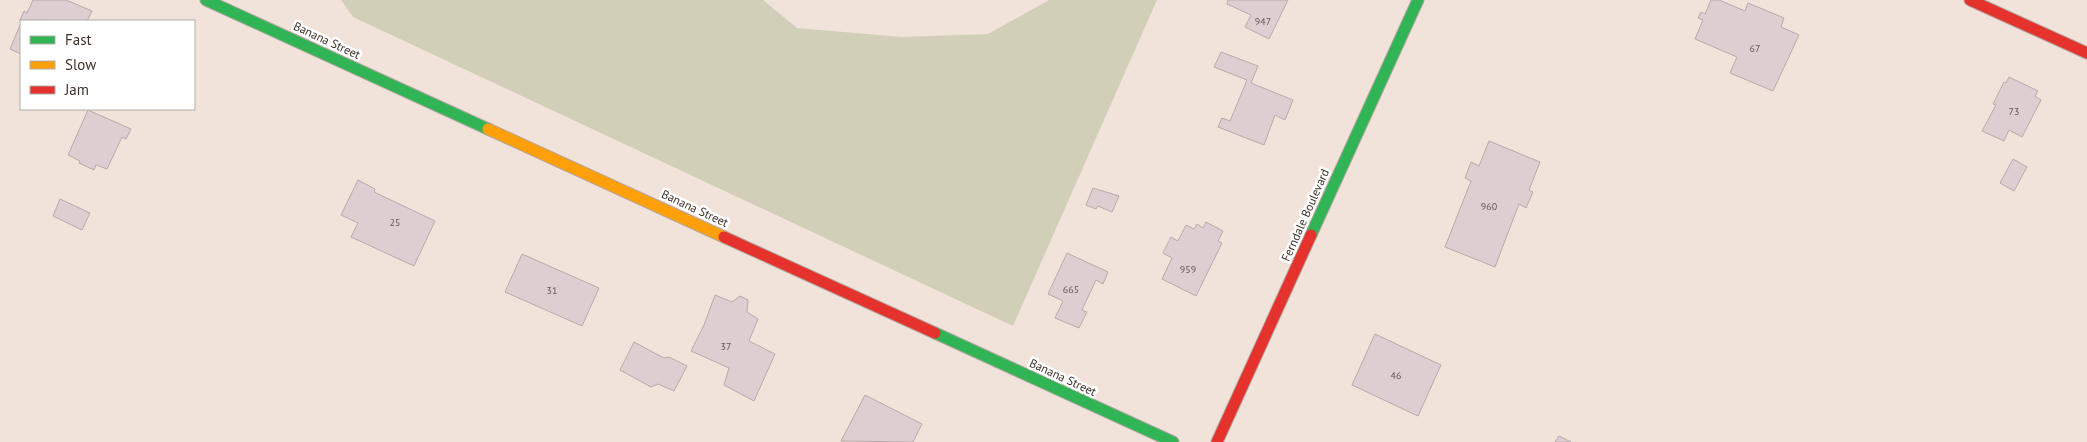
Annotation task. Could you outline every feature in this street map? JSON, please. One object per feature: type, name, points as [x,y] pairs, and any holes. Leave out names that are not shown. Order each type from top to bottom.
[{"type":"street","name":"Banana Street","points":[[206,0],[1173,442]]},
{"type":"street","name":"Ferndale Boulevard","points":[[1217,442],[1418,0]]},
{"type":"street","points":[[1970,0],[2087,53]]},
{"type":"shaded area","points":[[341,0],[763,0],[797,28],[902,37],[988,34],[1049,0],[1157,0],[1013,326],[353,17]]},
{"type":"building","points":[[33,0],[66,0],[92,11],[88,20],[20,20],[24,11],[27,13]]},
{"type":"building","points":[[1228,0],[1288,0],[1269,39],[1245,27],[1251,15],[1227,4]]},
{"type":"building","points":[[1711,0],[1719,0],[1745,11],[1748,3],[1784,18],[1781,27],[1799,35],[1773,91],[1730,73],[1737,57],[1695,39],[1703,20],[1698,18],[1701,12],[1705,14]]},
{"type":"building","points":[[20,25],[20,54],[10,49]]},
{"type":"building","points":[[1221,52],[1258,66],[1251,83],[1293,100],[1285,120],[1275,115],[1264,145],[1218,127],[1222,118],[1230,121],[1247,80],[1214,67]]},
{"type":"building","points":[[2009,77],[2038,91],[2035,96],[2041,100],[2022,137],[2009,130],[2004,141],[1982,131],[1996,105],[1993,104],[2004,82],[2006,83]]},
{"type":"building","points":[[88,110],[131,129],[126,139],[122,137],[107,169],[96,165],[94,170],[68,155]]},
{"type":"building","points":[[1489,141],[1540,162],[1529,190],[1533,192],[1526,208],[1519,204],[1495,267],[1445,247],[1471,181],[1465,178],[1471,162],[1479,166]]},
{"type":"building","points":[[2013,159],[2027,167],[2014,191],[2000,183]]},
{"type":"building","points":[[358,180],[375,189],[374,192],[435,221],[414,266],[351,237],[358,223],[341,215]]},
{"type":"building","points":[[1093,188],[1119,196],[1112,212],[1098,206],[1096,209],[1086,205]]},
{"type":"building","points":[[60,199],[90,213],[82,230],[53,216]]},
{"type":"building","points":[[1206,222],[1223,231],[1218,241],[1222,243],[1196,296],[1162,279],[1172,258],[1163,253],[1171,237],[1178,241],[1186,225],[1194,229],[1197,224],[1203,228]]},
{"type":"building","points":[[1067,253],[1108,272],[1103,284],[1096,280],[1082,310],[1087,312],[1079,328],[1055,318],[1063,301],[1048,294]]},
{"type":"building","points":[[522,254],[599,288],[582,326],[505,292]]},
{"type":"building","points":[[715,295],[732,302],[740,296],[748,300],[747,312],[758,319],[749,341],[775,354],[754,401],[724,385],[729,368],[691,351],[704,325]]},
{"type":"building","points":[[1375,334],[1441,365],[1418,416],[1352,385]]},
{"type":"building","points":[[634,342],[664,358],[669,357],[687,366],[674,391],[658,384],[651,387],[620,370]]},
{"type":"building","points":[[865,395],[922,424],[913,442],[841,441]]},
{"type":"building","points":[[1559,436],[1571,442],[1555,442]]},
{"type":"traffic: fast","points":[[206,0],[488,129]]},
{"type":"traffic: fast","points":[[1311,235],[1418,0]]},
{"type":"traffic: fast","points":[[935,333],[1173,442]]},
{"type":"traffic: slow","points":[[488,129],[724,237]]},
{"type":"traffic: jam","points":[[1970,0],[2087,53]]},
{"type":"traffic: jam","points":[[1217,442],[1311,235]]},
{"type":"traffic: jam","points":[[724,237],[935,333]]}]
